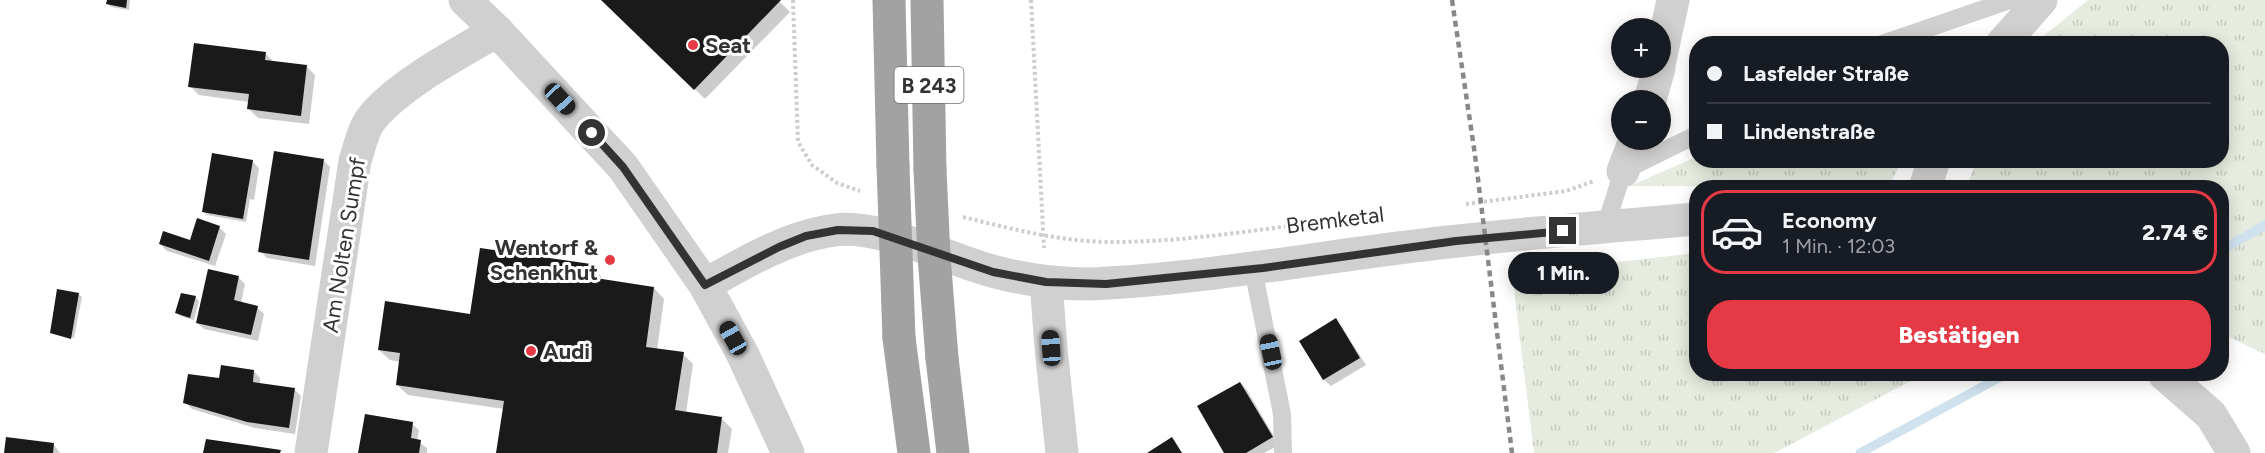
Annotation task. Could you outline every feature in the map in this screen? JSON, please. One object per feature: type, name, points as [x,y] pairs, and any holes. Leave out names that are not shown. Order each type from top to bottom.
[{"type":"highway","name":"B 243","points":[[889,0],[900,338],[914,453]]},
{"type":"highway","name":"B 243","points":[[927,0],[934,256],[942,358],[953,453]]},
{"type":"street","points":[[465,0],[497,31],[623,167],[705,285],[743,355],[788,453]]},
{"type":"street","points":[[1669,18],[1673,0]]},
{"type":"street","points":[[2009,36],[2041,0]]},
{"type":"street","name":"Am Nolten Sumpf","points":[[311,453],[355,161],[368,123],[388,103],[427,73],[497,31]]},
{"type":"street","points":[[1623,171],[1631,150]]},
{"type":"street","points":[[705,285],[770,251],[806,236],[838,230],[873,231],[993,272],[1046,282],[1106,284],[1253,269],[1456,241],[1689,220]]},
{"type":"street","points":[[1046,282],[1062,453]]},
{"type":"street","points":[[2172,381],[2211,415],[2234,453]]},
{"type":"lane","points":[[1905,36],[2010,0]]},
{"type":"lane","points":[[1605,228],[1623,171],[1689,138]]},
{"type":"lane","points":[[1253,269],[1282,414],[1283,453]]},
{"type":"path","points":[[792,0],[798,142],[812,165],[837,183],[876,196],[873,231]]},
{"type":"path","points":[[1031,0],[1046,282]]},
{"type":"path","points":[[1461,205],[1566,191],[1623,171]]},
{"type":"path","name":"Bremketal","points":[[1044,236],[1110,242],[1167,240],[1332,221]]},
{"type":"green space","points":[[2088,0],[2265,0],[2265,354],[2229,337],[2229,180],[1969,180],[1974,168],[2229,168],[2229,36],[2044,36]]},
{"type":"green space","points":[[1689,160],[1689,168],[1898,168],[1892,180],[1689,180],[1689,186],[1630,186]]},
{"type":"green space","points":[[1689,254],[1689,381],[1911,381],[1774,453],[1534,453],[1512,274]]},
{"type":"building","points":[[107,0],[127,0],[126,8],[106,4]]},
{"type":"building","name":"Seat","points":[[601,0],[781,0],[694,90]]},
{"type":"building","points":[[194,43],[266,52],[265,60],[307,65],[301,116],[247,109],[249,94],[188,87]]},
{"type":"building","points":[[274,151],[324,159],[309,260],[258,252]]},
{"type":"building","points":[[212,153],[253,160],[243,219],[202,212]]},
{"type":"building","points":[[197,218],[220,226],[209,261],[159,244],[163,231],[190,240]]},
{"type":"building","name":"Audi","points":[[480,248],[591,264],[589,277],[654,287],[646,347],[684,352],[675,410],[722,417],[717,453],[496,453],[504,401],[396,385],[400,353],[378,350],[385,301],[470,314]]},
{"type":"building","points":[[208,269],[239,276],[234,300],[258,306],[251,335],[196,323]]},
{"type":"building","points":[[57,289],[79,293],[71,339],[50,333]]},
{"type":"building","points":[[181,293],[196,296],[190,318],[175,313]]},
{"type":"building","points":[[1336,318],[1360,358],[1323,380],[1299,341]]},
{"type":"building","points":[[221,365],[254,370],[253,382],[295,388],[289,428],[247,422],[183,403],[188,374],[219,378]]},
{"type":"building","points":[[1240,382],[1273,437],[1246,453],[1224,453],[1197,406]]},
{"type":"building","points":[[365,414],[413,422],[411,438],[421,440],[419,453],[358,453]]},
{"type":"building","points":[[6,437],[54,443],[53,453],[4,453]]},
{"type":"building","points":[[1172,437],[1182,453],[1147,453]]},
{"type":"building","points":[[206,439],[281,450],[280,453],[203,453]]},
{"type":"waterway","points":[[2229,246],[2265,225]]},
{"type":"waterway","points":[[1860,453],[1993,381]]},
{"type":"railway","points":[[1452,0],[1475,155],[1512,453]]},
{"type":"place","name":"Seat","points":[[693,45]]},
{"type":"place","name":"Wentorf & Schenkhut","points":[[610,260]]},
{"type":"place","name":"Audi","points":[[531,351]]},
{"type":"route","points":[[592,133],[623,167],[705,285],[779,247],[806,236],[838,230],[873,231],[993,272],[1046,282],[1106,284],[1263,268],[1456,241],[1563,231]]}]
